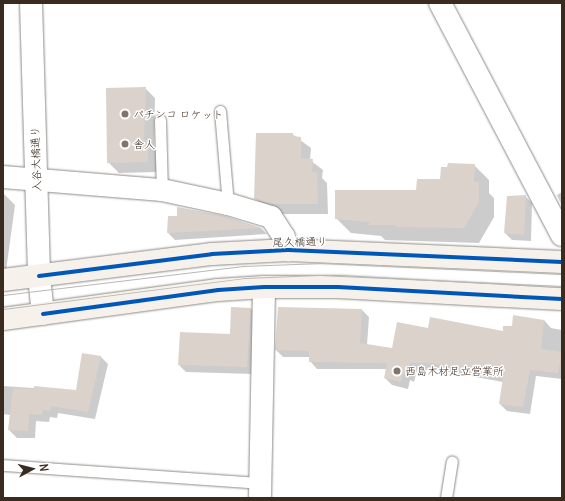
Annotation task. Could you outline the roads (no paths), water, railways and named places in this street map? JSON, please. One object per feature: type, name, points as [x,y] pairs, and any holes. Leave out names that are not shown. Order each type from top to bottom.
[{"type":"main road","name":"尾久橋通り","points":[[3,280],[212,254],[288,250],[562,262]]},
{"type":"main road","points":[[3,319],[218,290],[264,287],[338,287],[562,299]]},
{"type":"street","name":"入谷大橋通り","points":[[31,3],[39,276],[43,314]]},
{"type":"street","points":[[440,3],[562,235]]},
{"type":"street","points":[[3,177],[162,190],[228,204],[271,217],[284,237],[288,250]]},
{"type":"street","points":[[260,491],[264,287]]},
{"type":"lane","points":[[220,111],[228,204]]},
{"type":"lane","points":[[160,120],[162,190]]},
{"type":"lane","points":[[446,498],[452,461]]},
{"type":"lane","points":[[3,465],[260,491]]},
{"type":"tram line","points":[[3,295],[243,266],[322,263],[562,274]]},
{"type":"tram line","points":[[3,309],[244,278],[319,275],[562,286]]},
{"type":"place","name":"パチンコ ロケット","points":[[125,114]]},
{"type":"place","name":"舎人","points":[[125,144]]},
{"type":"place","name":"西島木材足立営業所","points":[[397,371]]}]
